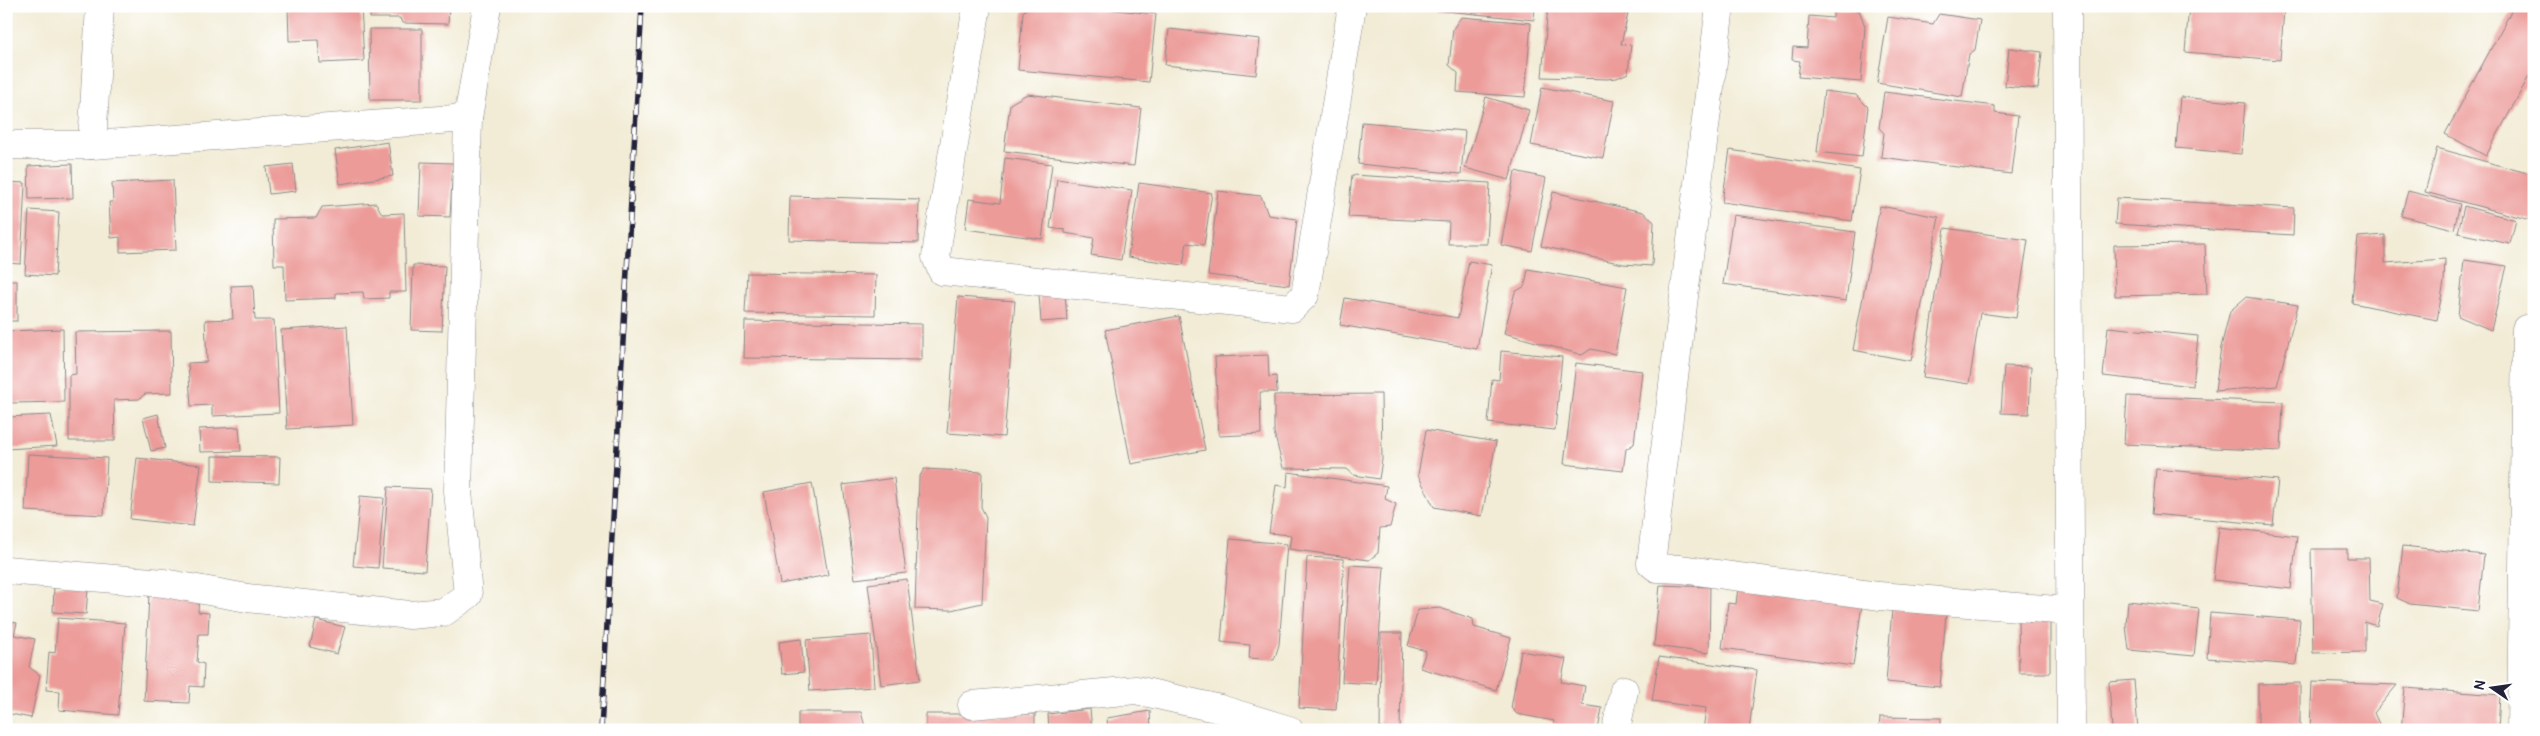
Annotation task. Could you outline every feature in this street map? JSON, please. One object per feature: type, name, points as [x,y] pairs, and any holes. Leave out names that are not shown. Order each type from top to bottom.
[{"type":"street","points":[[92,145],[100,6]]},
{"type":"street","points":[[6,570],[164,583],[246,598],[410,614],[444,612],[468,595],[458,491],[468,118],[487,6]]},
{"type":"street","points":[[977,6],[938,241],[936,257],[942,271],[1292,308],[1305,295],[1352,6]]},
{"type":"street","points":[[1720,6],[1651,563],[1657,568],[1879,596],[2069,611]]},
{"type":"street","points":[[2067,6],[2071,730]]},
{"type":"street","points":[[6,145],[92,145],[468,118]]},
{"type":"street","points":[[2521,730],[2526,329]]},
{"type":"street","points":[[972,705],[1136,690],[1220,708],[1289,730]]},
{"type":"street","points":[[1616,730],[1624,690]]},
{"type":"building","points":[[288,6],[361,6],[364,61],[320,63],[318,40],[289,41]]},
{"type":"building","points":[[370,6],[449,6],[448,24],[402,23],[400,18],[370,18]]},
{"type":"building","points":[[1029,6],[1076,6],[1156,14],[1149,82],[1018,70],[1023,12]]},
{"type":"building","points":[[1417,6],[1535,6],[1534,20],[1416,8]]},
{"type":"building","points":[[1548,6],[1595,6],[1628,14],[1621,44],[1631,45],[1628,73],[1617,78],[1607,79],[1542,77]]},
{"type":"building","points":[[2189,6],[2234,6],[2284,10],[2280,60],[2185,52]]},
{"type":"building","points":[[2514,6],[2534,6],[2534,67],[2486,156],[2445,134]]},
{"type":"building","points":[[1833,8],[1859,10],[1865,26],[1861,82],[1798,77],[1800,61],[1792,60],[1793,47],[1807,48],[1809,16],[1833,18]]},
{"type":"building","points":[[1939,14],[1980,20],[1975,50],[1969,54],[1962,97],[1877,83],[1888,17],[1933,24]]},
{"type":"building","points":[[1461,17],[1531,23],[1525,97],[1457,92],[1458,73],[1449,65],[1453,29]]},
{"type":"building","points":[[369,29],[422,29],[422,100],[370,100]]},
{"type":"building","points":[[1169,29],[1260,39],[1256,75],[1165,65]]},
{"type":"building","points":[[2009,48],[2042,52],[2038,89],[2005,86]]},
{"type":"building","points":[[1542,87],[1614,101],[1603,158],[1531,145]]},
{"type":"building","points":[[1824,91],[1856,95],[1868,107],[1862,157],[1817,152]]},
{"type":"building","points":[[1884,92],[1995,106],[1995,113],[2018,116],[2011,174],[1881,157],[1884,133],[1879,128]]},
{"type":"building","points":[[1027,94],[1141,108],[1134,166],[1004,151],[1010,104]]},
{"type":"building","points":[[1486,97],[1529,110],[1509,180],[1465,168]]},
{"type":"building","points":[[2180,97],[2245,103],[2241,154],[2176,148]]},
{"type":"building","points":[[1362,122],[1465,131],[1461,174],[1358,164]]},
{"type":"building","points":[[388,142],[393,176],[340,184],[335,150]]},
{"type":"building","points":[[2437,148],[2534,175],[2534,221],[2425,192]]},
{"type":"building","points":[[1730,150],[1860,170],[1852,221],[1722,202]]},
{"type":"building","points":[[1005,158],[1052,164],[1042,239],[965,229],[969,199],[1000,203]]},
{"type":"building","points":[[421,162],[453,163],[450,217],[419,216]]},
{"type":"building","points":[[72,164],[73,198],[29,199],[28,166]]},
{"type":"building","points":[[293,164],[296,191],[269,194],[266,167]]},
{"type":"building","points":[[1515,171],[1546,178],[1532,251],[1501,245]]},
{"type":"building","points":[[1352,175],[1490,183],[1487,244],[1448,244],[1449,222],[1348,217]]},
{"type":"building","points":[[1057,179],[1132,190],[1121,260],[1091,255],[1094,238],[1065,233],[1065,230],[1050,228]]},
{"type":"building","points":[[173,180],[176,250],[120,252],[120,237],[111,238],[109,202],[113,202],[112,183]]},
{"type":"building","points":[[6,182],[25,183],[21,264],[6,263]]},
{"type":"building","points":[[1139,183],[1212,193],[1204,245],[1187,243],[1183,265],[1128,257]]},
{"type":"building","points":[[1218,191],[1261,196],[1268,215],[1297,219],[1289,285],[1208,275]]},
{"type":"building","points":[[2408,191],[2460,204],[2454,229],[2401,216]]},
{"type":"building","points":[[1553,192],[1643,212],[1654,222],[1652,266],[1623,264],[1541,246]]},
{"type":"building","points":[[790,196],[919,200],[918,243],[789,240]]},
{"type":"building","points":[[2117,198],[2294,208],[2293,235],[2115,224]]},
{"type":"building","points":[[376,203],[382,214],[404,213],[406,292],[389,292],[389,298],[364,299],[363,292],[336,293],[336,298],[285,300],[284,265],[274,265],[273,219],[316,218],[322,207]]},
{"type":"building","points":[[1880,206],[1939,217],[1911,361],[1853,350]]},
{"type":"building","points":[[2464,206],[2516,220],[2510,244],[2458,233]]},
{"type":"building","points":[[29,210],[59,212],[55,276],[25,274]]},
{"type":"building","points":[[1733,215],[1855,232],[1846,301],[1723,284]]},
{"type":"building","points":[[1945,228],[2028,240],[2016,318],[1980,313],[1969,384],[1923,377]]},
{"type":"building","points":[[2385,235],[2385,263],[2445,259],[2444,282],[2437,320],[2352,303],[2358,237]]},
{"type":"building","points":[[2205,244],[2207,294],[2115,296],[2114,245]]},
{"type":"building","points":[[2464,260],[2507,266],[2491,330],[2458,316]]},
{"type":"building","points":[[1469,261],[1492,265],[1477,349],[1340,325],[1345,298],[1458,318]]},
{"type":"building","points":[[413,265],[445,266],[442,331],[411,330]]},
{"type":"building","points":[[1528,269],[1627,287],[1615,354],[1591,349],[1582,355],[1504,333],[1515,292],[1525,286]]},
{"type":"building","points":[[747,273],[876,275],[875,315],[745,313]]},
{"type":"building","points":[[6,281],[17,281],[17,321],[6,321]]},
{"type":"building","points":[[253,285],[255,320],[274,320],[279,413],[212,416],[212,405],[191,406],[188,363],[207,362],[205,320],[233,319],[231,286]]},
{"type":"building","points":[[1065,292],[1067,320],[1041,322],[1039,294]]},
{"type":"building","points":[[958,297],[1015,301],[1004,437],[947,433]]},
{"type":"building","points":[[2246,297],[2298,305],[2277,386],[2215,391],[2221,347],[2230,311]]},
{"type":"building","points":[[1179,316],[1205,450],[1131,464],[1105,330]]},
{"type":"building","points":[[745,321],[922,324],[922,360],[744,358]]},
{"type":"building","points":[[347,326],[353,425],[287,429],[281,330]]},
{"type":"building","points":[[2108,327],[2198,336],[2193,386],[2103,376]]},
{"type":"building","points":[[63,329],[64,402],[12,403],[6,401],[6,331]]},
{"type":"building","points":[[171,331],[172,393],[145,394],[139,399],[114,400],[115,441],[69,441],[69,375],[76,374],[75,332]]},
{"type":"building","points":[[1501,351],[1562,357],[1555,430],[1488,423],[1492,379],[1499,380]]},
{"type":"building","points":[[1268,355],[1269,377],[1276,376],[1277,392],[1260,392],[1261,434],[1219,436],[1215,357]]},
{"type":"building","points":[[1576,363],[1642,371],[1634,444],[1626,449],[1623,471],[1564,464]]},
{"type":"building","points":[[2004,366],[2031,367],[2029,414],[2001,413]]},
{"type":"building","points":[[1381,394],[1382,460],[1379,479],[1354,475],[1347,469],[1283,468],[1274,432],[1274,395]]},
{"type":"building","points":[[2127,396],[2283,402],[2281,451],[2124,444]]},
{"type":"building","points":[[158,414],[165,448],[151,451],[143,418]]},
{"type":"building","points":[[51,415],[57,446],[6,449],[6,417]]},
{"type":"building","points":[[239,427],[241,451],[200,452],[199,429]]},
{"type":"building","points":[[1426,430],[1496,442],[1482,516],[1434,507],[1418,475]]},
{"type":"building","points":[[28,454],[107,458],[104,515],[25,511]]},
{"type":"building","points":[[212,456],[280,457],[279,483],[212,481]]},
{"type":"building","points":[[137,458],[201,465],[193,526],[130,519]]},
{"type":"building","points":[[924,469],[982,472],[981,507],[986,517],[982,603],[951,610],[915,609],[919,478]]},
{"type":"building","points":[[2156,469],[2278,480],[2273,525],[2152,514]]},
{"type":"building","points":[[1288,472],[1387,486],[1385,499],[1396,504],[1390,527],[1380,528],[1378,553],[1369,560],[1289,549],[1291,535],[1269,533],[1276,485],[1287,487]]},
{"type":"building","points":[[894,478],[906,573],[855,579],[843,485]]},
{"type":"building","points":[[812,483],[828,575],[780,584],[764,492]]},
{"type":"building","points":[[388,487],[431,489],[425,571],[382,568]]},
{"type":"building","points":[[360,496],[384,498],[378,568],[353,566]]},
{"type":"building","points":[[2219,527],[2297,536],[2291,589],[2213,580]]},
{"type":"building","points":[[1230,539],[1287,544],[1279,645],[1274,660],[1249,658],[1250,645],[1221,642]]},
{"type":"building","points":[[2403,546],[2484,555],[2478,611],[2410,604],[2397,598]]},
{"type":"building","points":[[2311,549],[2347,549],[2347,558],[2369,558],[2370,601],[2383,604],[2377,626],[2365,622],[2365,652],[2313,653]]},
{"type":"building","points":[[1307,557],[1344,559],[1336,710],[1299,708]]},
{"type":"building","points":[[1350,565],[1384,567],[1376,684],[1342,682]]},
{"type":"building","points":[[907,579],[920,680],[881,685],[868,584]]},
{"type":"building","points":[[1660,585],[1710,587],[1709,653],[1654,646]]},
{"type":"building","points":[[54,586],[88,588],[86,614],[53,612]]},
{"type":"building","points":[[1738,588],[1862,605],[1853,666],[1722,648],[1728,603],[1736,604]]},
{"type":"building","points":[[149,594],[199,596],[198,612],[209,613],[208,634],[199,634],[197,662],[204,664],[203,687],[190,686],[189,703],[144,701]]},
{"type":"building","points":[[2128,601],[2199,609],[2194,656],[2129,650],[2126,626]]},
{"type":"building","points":[[1440,608],[1473,619],[1474,627],[1511,638],[1496,690],[1420,668],[1426,651],[1408,646],[1418,610]]},
{"type":"building","points":[[1892,609],[1946,613],[1940,687],[1886,682]]},
{"type":"building","points":[[2210,613],[2300,620],[2296,665],[2207,658]]},
{"type":"building","points":[[58,618],[125,623],[118,715],[59,710],[60,691],[46,690],[49,652],[55,653]]},
{"type":"building","points":[[316,620],[345,627],[337,654],[310,647]]},
{"type":"building","points":[[2018,620],[2050,620],[2050,673],[2019,673]]},
{"type":"building","points":[[6,621],[17,623],[14,635],[35,639],[29,667],[40,675],[31,718],[6,713]]},
{"type":"building","points":[[1381,633],[1402,633],[1400,730],[1380,730]]},
{"type":"building","points":[[871,635],[874,687],[810,691],[806,640]]},
{"type":"building","points":[[801,639],[804,672],[782,674],[779,642]]},
{"type":"building","points":[[1521,651],[1566,659],[1561,682],[1585,686],[1582,705],[1602,708],[1598,730],[1553,728],[1554,721],[1517,714],[1511,708]]},
{"type":"building","points":[[1659,657],[1757,670],[1749,730],[1703,730],[1706,708],[1652,701]]},
{"type":"building","points":[[2134,680],[2138,730],[2112,730],[2109,682]]},
{"type":"building","points":[[2312,682],[2397,685],[2374,713],[2382,730],[2310,730]]},
{"type":"building","points":[[2300,683],[2300,730],[2258,730],[2258,684]]},
{"type":"building","points":[[2405,688],[2500,695],[2498,730],[2401,730]]},
{"type":"building","points":[[1090,709],[1092,730],[1049,730],[1048,714]]},
{"type":"building","points":[[1150,711],[1151,730],[1108,730],[1107,718]]},
{"type":"building","points":[[798,712],[861,712],[866,730],[798,730]]},
{"type":"building","points":[[926,714],[1035,714],[1035,730],[926,730]]},
{"type":"building","points":[[1880,717],[1941,718],[1941,730],[1879,730]]},
{"type":"building","points":[[1980,726],[2005,728],[2005,730],[1980,730]]},
{"type":"railway","points":[[601,730],[642,6]]}]
